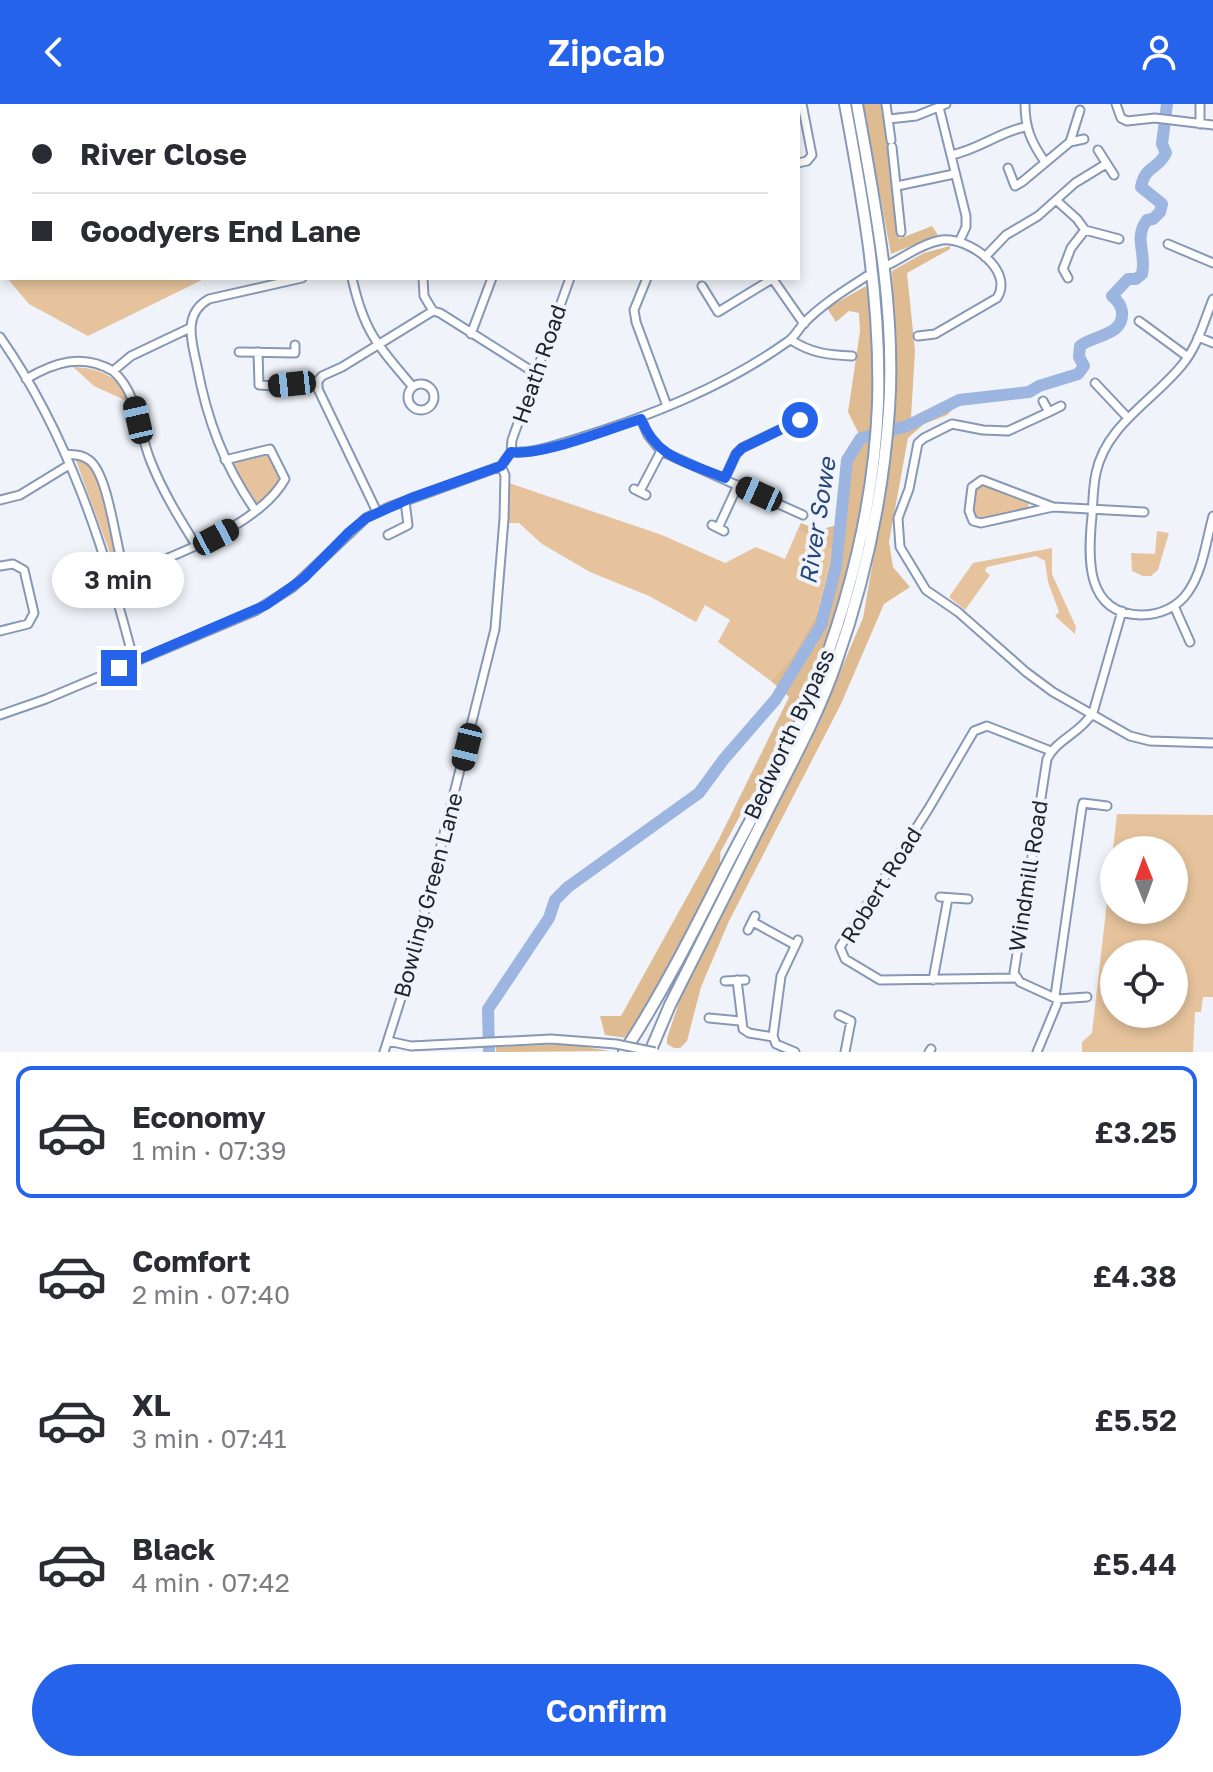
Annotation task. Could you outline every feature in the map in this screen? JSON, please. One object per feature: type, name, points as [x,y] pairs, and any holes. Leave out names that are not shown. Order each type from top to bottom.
[{"type":"highway","name":"Bedworth Bypass","points":[[845,104],[865,211],[876,300],[883,408]]},
{"type":"highway","name":"Bedworth Bypass","points":[[653,1052],[670,1005],[814,718],[836,666],[866,566],[883,408],[887,300],[857,104]]},
{"type":"highway","name":"Bedworth Bypass","points":[[620,1048],[674,970],[810,701],[854,566],[877,469]]},
{"type":"street","points":[[800,163],[807,161],[812,155],[802,104]]},
{"type":"street","points":[[886,104],[901,232]]},
{"type":"street","points":[[1025,104],[1025,127],[1045,162]]},
{"type":"street","points":[[1116,104],[1121,118],[1127,121],[1155,118],[1213,125]]},
{"type":"street","points":[[1200,104],[1200,124]]},
{"type":"street","points":[[889,119],[916,116],[943,106],[954,174],[966,216],[966,227],[959,242]]},
{"type":"street","points":[[1070,142],[1080,110]]},
{"type":"street","points":[[951,155],[973,150],[1007,132],[1025,127]]},
{"type":"street","points":[[1008,168],[1015,186],[1070,142],[1084,139]]},
{"type":"street","points":[[1098,150],[1114,175]]},
{"type":"street","points":[[985,257],[1006,235],[1038,216],[1075,183],[1106,164]]},
{"type":"street","points":[[897,186],[954,174]]},
{"type":"street","points":[[1056,200],[1085,230],[1121,239]]},
{"type":"street","points":[[1052,273],[1063,269],[1071,248],[1085,230]]},
{"type":"street","points":[[890,264],[925,245],[945,240],[959,242],[985,257],[1001,278],[1002,289],[997,298],[935,334],[918,336]]},
{"type":"street","points":[[1168,244],[1213,263]]},
{"type":"street","points":[[1063,269],[1068,278]]},
{"type":"street","points":[[0,715],[46,699],[275,600],[304,578],[354,527],[377,512],[501,466],[511,452],[527,452],[559,444],[641,419],[727,378],[791,340],[804,324],[840,293],[867,276]]},
{"type":"street","points":[[255,510],[225,460],[207,414],[190,328],[194,313],[202,302],[262,282],[282,280]]},
{"type":"street","points":[[352,280],[360,311],[378,345],[413,387]]},
{"type":"street","points":[[423,280],[424,296],[433,311],[535,373]]},
{"type":"street","points":[[471,334],[491,280]]},
{"type":"street","name":"Heath Road","points":[[511,452],[512,440],[569,280]]},
{"type":"street","points":[[646,280],[634,310],[667,406]]},
{"type":"street","points":[[702,286],[718,312],[769,280]]},
{"type":"street","points":[[773,280],[804,324]]},
{"type":"street","points":[[1213,299],[1188,357],[1128,418],[1101,456],[1095,481],[1089,556],[1091,574],[1104,598],[1122,611],[1148,615],[1174,606],[1186,596],[1194,582],[1213,516]]},
{"type":"street","points":[[377,512],[318,389],[318,381],[433,311]]},
{"type":"street","points":[[1139,321],[1188,357]]},
{"type":"street","points":[[113,371],[131,356],[190,328]]},
{"type":"street","points":[[0,337],[65,454],[113,580],[134,662]]},
{"type":"street","points":[[1198,337],[1213,343]]},
{"type":"street","points":[[791,340],[805,354],[852,356]]},
{"type":"street","points":[[239,352],[295,353],[295,345]]},
{"type":"street","points":[[258,352],[259,385],[318,381]]},
{"type":"street","points":[[26,379],[55,365],[75,360],[96,363],[122,379],[132,395],[150,460],[196,545]]},
{"type":"street","points":[[1095,383],[1128,418]]},
{"type":"street","points":[[1043,401],[1049,412]]},
{"type":"street","points":[[1061,406],[1021,426],[1001,432],[952,424],[927,435],[918,443],[912,477],[897,527],[900,547],[926,590],[958,612],[1043,685],[1092,716],[1140,739],[1213,743]]},
{"type":"street","points":[[641,419],[648,435],[661,451],[803,515]]},
{"type":"street","points":[[725,478],[742,448],[800,419]]},
{"type":"street","points":[[113,580],[231,529],[285,479],[274,452],[267,449],[225,460]]},
{"type":"street","points":[[640,492],[661,451]]},
{"type":"street","points":[[65,454],[85,457],[98,471],[125,575]]},
{"type":"street","points":[[0,500],[20,495],[69,465]]},
{"type":"street","name":"Bowling Green Lane","points":[[384,1052],[410,970],[495,629],[504,519],[505,475],[501,466]]},
{"type":"street","points":[[1053,507],[982,480],[972,487],[969,511],[973,521],[981,523],[1053,507],[1144,513]]},
{"type":"street","points":[[719,528],[738,485]]},
{"type":"street","points":[[388,535],[408,525],[405,501]]},
{"type":"street","points":[[0,566],[13,564],[24,570],[34,613],[28,624],[0,631]]},
{"type":"street","points":[[1174,606],[1190,642]]},
{"type":"street","points":[[1051,751],[1092,716],[1122,611]]},
{"type":"street","name":"Robert Road","points":[[1015,978],[877,979],[844,957],[841,944],[976,729],[987,726],[1051,751]]},
{"type":"street","name":"Windmill Road","points":[[1051,751],[1047,759],[1027,879],[1015,978],[1056,998],[1087,997]]},
{"type":"street","points":[[1037,1052],[1057,1004],[1082,807],[1088,802],[1107,806]]},
{"type":"street","points":[[933,980],[944,898],[968,899]]},
{"type":"street","points":[[752,923],[796,942],[781,976],[773,1037],[776,1044],[795,1052]]},
{"type":"street","points":[[725,981],[741,980],[740,1021],[743,1029],[773,1037]]},
{"type":"street","points":[[839,1015],[851,1021],[845,1052]]},
{"type":"street","points":[[709,1018],[740,1021]]},
{"type":"street","points":[[388,1041],[411,1046],[578,1039],[653,1052]]},
{"type":"shaded area","points":[[863,104],[884,104],[899,239],[932,226],[938,235],[891,254]]},
{"type":"shaded area","points":[[950,246],[950,249],[907,273],[915,351],[911,418],[931,415],[952,399],[959,403],[947,415],[924,424],[908,438],[889,542],[893,567],[910,587],[884,604],[841,704],[729,921],[701,987],[687,1041],[680,1048],[674,1048],[667,1044],[667,1038],[683,991],[810,742],[863,618],[890,464],[896,393],[892,271],[924,253]]},
{"type":"shaded area","points":[[9,280],[202,280],[88,336],[29,304]]},
{"type":"shaded area","points":[[868,285],[872,393],[868,448],[851,555],[820,659],[792,731],[720,853],[719,869],[711,891],[683,946],[627,1038],[605,1035],[600,1016],[621,1016],[719,839],[789,697],[771,681],[791,658],[818,612],[833,549],[798,529],[801,523],[819,530],[840,524],[847,460],[861,438],[848,412],[860,331],[859,313],[849,311],[836,322],[827,308]]},
{"type":"shaded area","points":[[73,367],[92,369],[107,375],[120,386],[129,402],[94,386]]},
{"type":"shaded area","points":[[270,453],[282,481],[259,503],[255,503],[231,464]]},
{"type":"shaded area","points":[[75,458],[92,465],[103,487],[121,574],[118,575]]},
{"type":"shaded area","points":[[509,483],[662,535],[725,563],[756,547],[785,559],[798,529],[833,548],[818,612],[791,658],[771,681],[718,642],[730,620],[705,605],[696,622],[649,596],[590,572],[542,544],[519,523],[507,523]]},
{"type":"shaded area","points":[[982,483],[1029,501],[1028,509],[983,520],[976,518],[972,510],[974,490]]},
{"type":"shaded area","points":[[1157,531],[1169,533],[1158,570],[1151,576],[1132,571],[1131,553],[1155,554]]},
{"type":"shaded area","points":[[1052,548],[1052,574],[1076,627],[1075,634],[1055,616],[1059,612],[1048,582],[1045,561],[1036,556],[987,567],[985,571],[990,575],[965,610],[949,597],[973,563]]},
{"type":"shaded area","points":[[1117,814],[1213,815],[1213,997],[1203,997],[1201,1012],[1195,1012],[1193,1052],[1082,1052],[1082,1042],[1092,1033],[1100,963],[1100,1028],[1188,1028],[1188,940],[1103,940],[1104,924],[1188,924],[1188,836],[1114,836]]},
{"type":"shaded area","points":[[567,1044],[610,1051],[496,1052],[496,1047]]},
{"type":"waterway","name":"River Sowe","points":[[489,1052],[488,1009],[549,918],[555,900],[568,887],[699,793],[776,699],[821,625],[836,567],[847,460],[861,438],[907,426],[959,400],[1029,392],[1078,374],[1084,366],[1079,357],[1080,346],[1118,326],[1121,309],[1112,296],[1128,279],[1136,279],[1142,274],[1141,234],[1147,220],[1160,212],[1162,204],[1141,187],[1146,174],[1166,153],[1162,144],[1167,104]]},
{"type":"route","points":[[119,668],[266,605],[304,578],[366,518],[411,498],[501,466],[511,452],[527,452],[559,444],[641,419],[648,435],[661,451],[725,478],[742,448],[800,420]]}]
